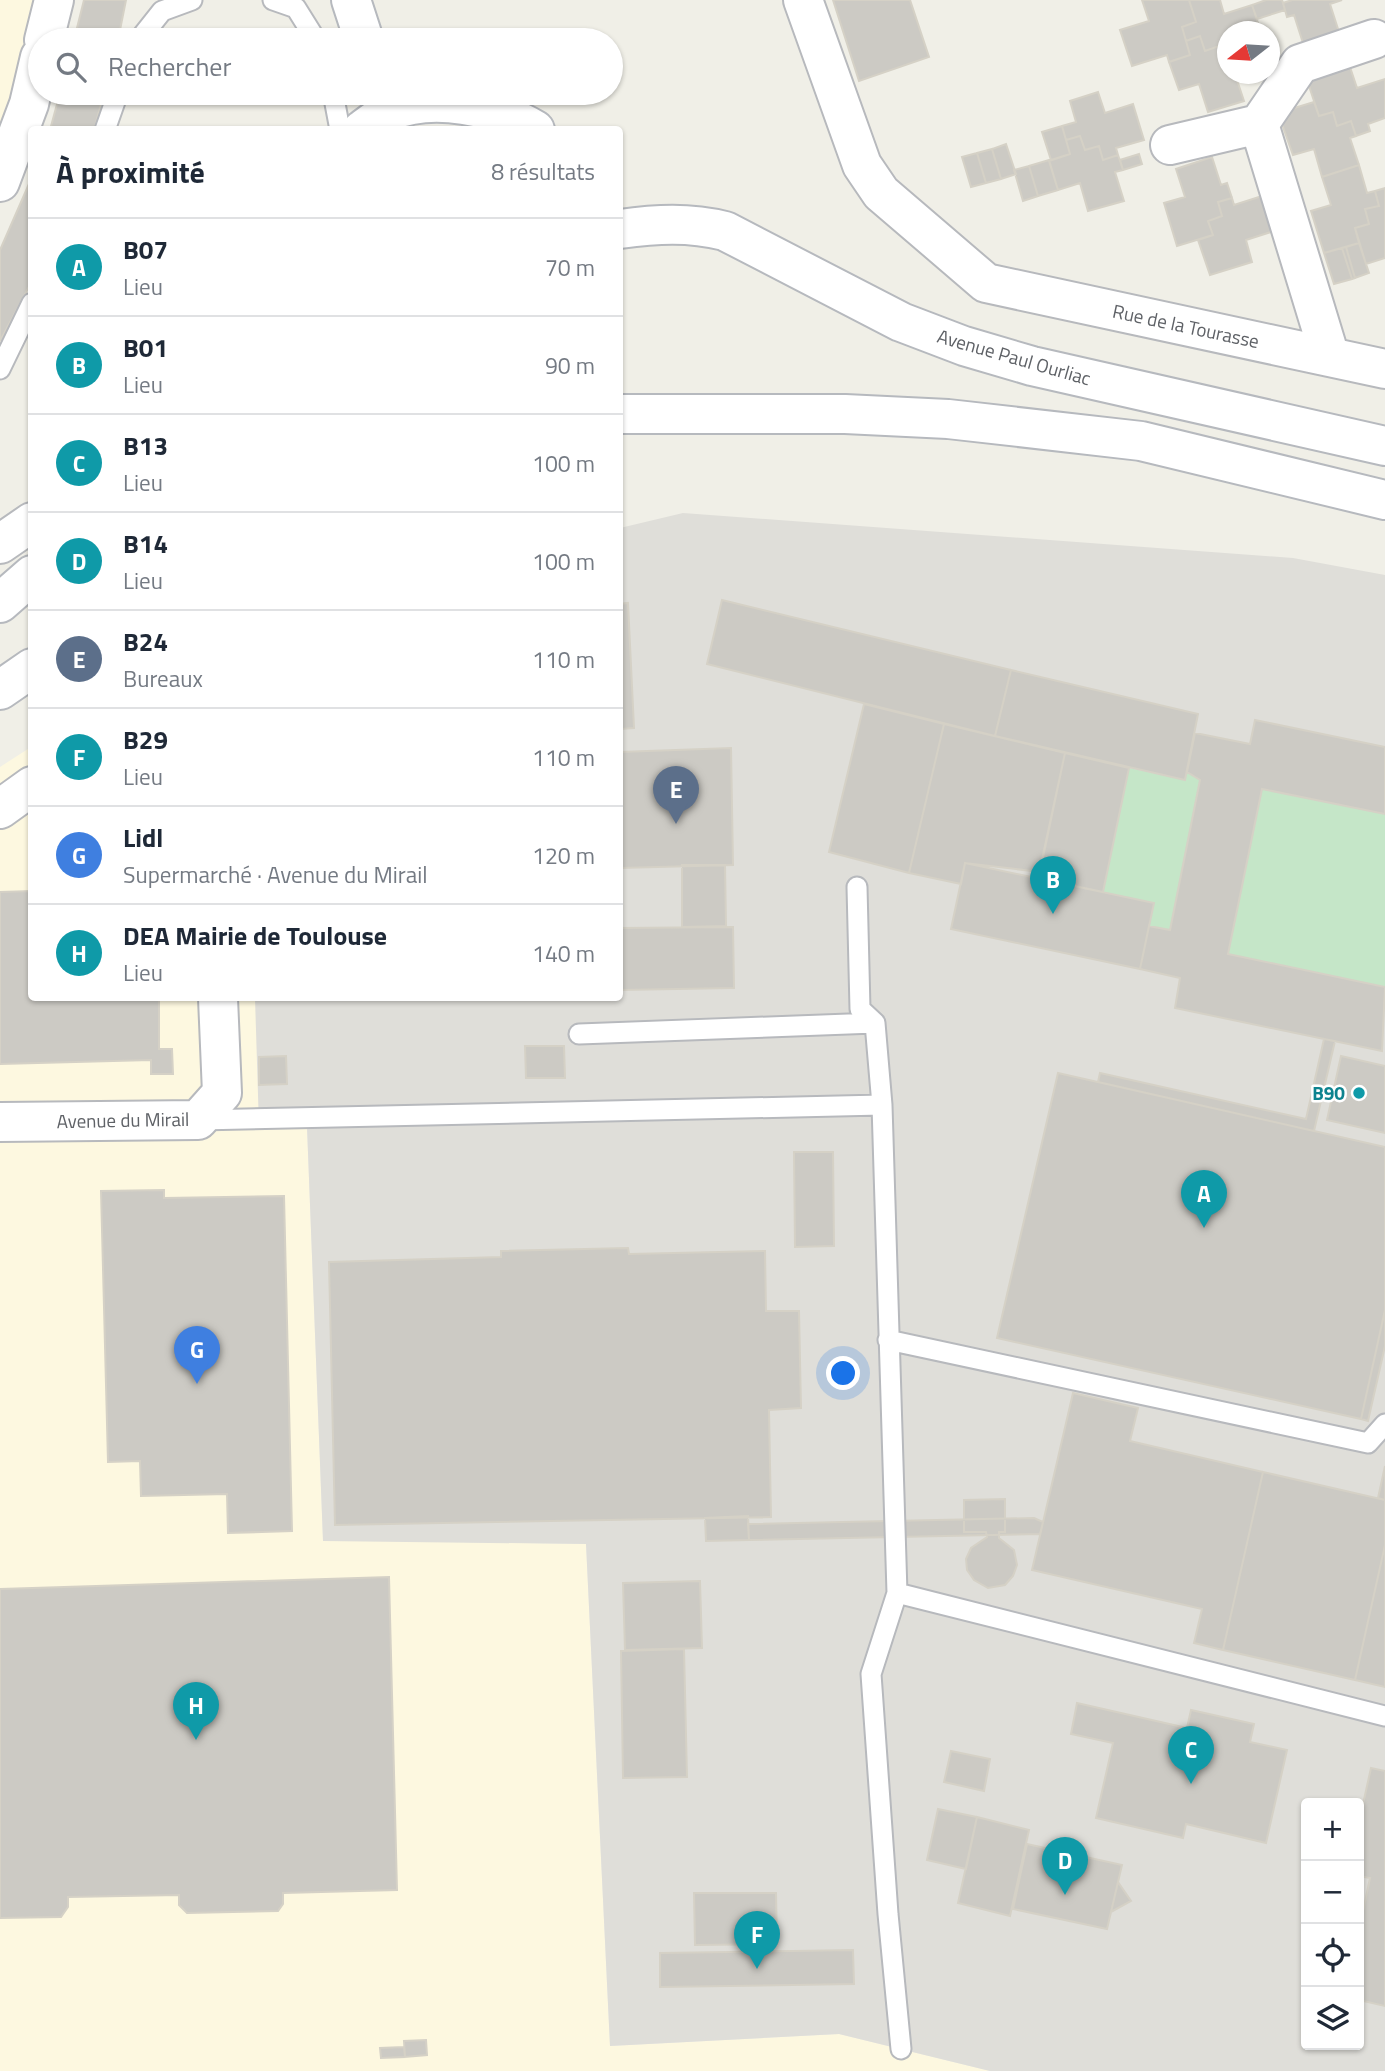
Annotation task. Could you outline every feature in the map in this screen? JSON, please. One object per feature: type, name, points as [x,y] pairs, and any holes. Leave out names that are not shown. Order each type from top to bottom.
[{"type":"street","points":[[47,28],[54,0]]},
{"type":"street","points":[[351,0],[360,28]]},
{"type":"street","name":"Rue de la Tourasse","points":[[803,0],[862,165],[881,193],[986,283],[1385,369]]},
{"type":"street","points":[[1170,145],[1259,124],[1300,64],[1374,39]]},
{"type":"street","points":[[0,182],[29,105]]},
{"type":"street","points":[[378,111],[429,105]]},
{"type":"street","points":[[464,105],[482,107],[516,118],[529,126]]},
{"type":"street","points":[[1259,124],[1330,357]]},
{"type":"street","name":"Avenue Paul Ourliac","points":[[623,229],[655,225],[699,225],[725,231],[901,322],[964,346],[1032,366],[1385,446]]},
{"type":"street","points":[[623,414],[845,414],[948,419],[1140,441],[1385,500]]},
{"type":"street","points":[[0,544],[28,525]]},
{"type":"street","points":[[0,690],[28,671]]},
{"type":"street","points":[[0,809],[28,789]]},
{"type":"street","name":"Avenue du Mirail","points":[[0,1122],[198,1121],[222,1093],[218,1001]]},
{"type":"lane","points":[[149,28],[162,11],[192,0]]},
{"type":"lane","points":[[273,0],[296,8],[308,28]]},
{"type":"lane","points":[[106,126],[114,105]]},
{"type":"lane","points":[[335,105],[339,126]]},
{"type":"lane","points":[[0,369],[28,311]]},
{"type":"lane","points":[[857,887],[860,1009],[876,1023],[882,1105],[897,1593],[871,1674],[888,1914],[901,2049]]},
{"type":"lane","points":[[579,1034],[876,1023]]},
{"type":"lane","points":[[198,1121],[882,1105]]},
{"type":"lane","points":[[888,1340],[1368,1443],[1385,1423]]},
{"type":"lane","points":[[897,1593],[1385,1716]]},
{"type":"shaded area","points":[[0,0],[55,0],[45,28],[28,28],[28,74],[0,151]]},
{"type":"shaded area","points":[[683,513],[1293,558],[1385,575],[1385,2071],[990,2071],[839,2034],[610,2046],[586,1544],[323,1541],[307,1127],[259,1127],[255,1001],[623,1001],[623,527]]},
{"type":"shaded area","points":[[28,749],[28,1001],[256,1001],[307,1127],[323,1540],[586,1544],[610,2046],[839,2034],[990,2071],[0,2071],[0,767]]},
{"type":"green space","points":[[1129,768],[1184,780],[1187,772],[1200,780],[1170,930],[1149,926],[1154,903],[1103,892]]},
{"type":"green space","points":[[1262,789],[1385,814],[1385,987],[1228,954]]},
{"type":"building","points":[[84,0],[126,0],[120,28],[77,28]]},
{"type":"building","points":[[833,0],[910,0],[929,57],[859,81]]},
{"type":"building","points":[[1142,0],[1189,0],[1196,22],[1182,27],[1190,55],[1169,62],[1167,55],[1132,66],[1120,30],[1149,21]]},
{"type":"building","points":[[1189,0],[1220,0],[1224,14],[1252,5],[1257,21],[1217,21],[1217,47],[1205,51],[1200,36],[1186,41],[1182,27],[1196,22]]},
{"type":"building","points":[[1266,0],[1282,0],[1285,10],[1257,19],[1252,5]]},
{"type":"building","points":[[1292,0],[1342,0],[1330,4],[1339,32],[1303,43],[1294,15],[1287,17],[1283,3]]},
{"type":"building","points":[[1200,36],[1205,51],[1217,47],[1217,84],[1238,84],[1244,101],[1208,112],[1199,84],[1179,90],[1169,62],[1190,55],[1186,41]]},
{"type":"building","points":[[1350,67],[1357,88],[1385,79],[1385,118],[1368,124],[1370,131],[1356,136],[1351,121],[1337,126],[1333,112],[1319,116],[1307,80]]},
{"type":"building","points":[[1098,92],[1105,113],[1133,104],[1144,140],[1116,148],[1118,155],[1103,160],[1099,146],[1085,150],[1080,136],[1066,140],[1062,126],[1076,122],[1070,101]]},
{"type":"building","points":[[1314,102],[1319,116],[1333,112],[1337,126],[1351,121],[1356,136],[1350,138],[1359,165],[1322,177],[1314,149],[1293,155],[1278,113]]},
{"type":"building","points":[[57,105],[101,105],[95,126],[51,126]]},
{"type":"building","points":[[1062,126],[1070,154],[1051,160],[1042,132]]},
{"type":"building","points":[[1080,136],[1085,150],[1099,146],[1103,160],[1118,155],[1123,170],[1115,172],[1124,201],[1088,211],[1080,183],[1058,190],[1049,161],[1070,154],[1066,140]]},
{"type":"building","points":[[1006,144],[1016,174],[1001,179],[992,149]]},
{"type":"building","points":[[992,149],[1001,179],[986,183],[977,153]]},
{"type":"building","points":[[977,153],[986,183],[971,187],[962,157]]},
{"type":"building","points":[[1139,154],[1142,164],[1123,170],[1120,160]]},
{"type":"building","points":[[1212,157],[1221,185],[1227,183],[1232,198],[1218,202],[1222,216],[1208,221],[1213,235],[1177,246],[1164,203],[1185,197],[1176,169]]},
{"type":"building","points":[[1049,160],[1058,190],[1038,196],[1029,166]]},
{"type":"building","points":[[1359,165],[1367,193],[1375,191],[1379,206],[1365,209],[1369,224],[1355,228],[1359,243],[1324,253],[1311,211],[1331,205],[1322,177]]},
{"type":"building","points":[[1029,166],[1038,196],[1023,201],[1014,170]]},
{"type":"building","points":[[28,186],[28,288],[0,341],[0,250]]},
{"type":"building","points":[[1385,188],[1385,258],[1366,264],[1355,228],[1369,224],[1365,209],[1379,206],[1375,191]]},
{"type":"building","points":[[1262,196],[1274,231],[1246,240],[1252,262],[1210,275],[1198,240],[1213,235],[1208,221],[1222,216],[1218,202],[1232,198],[1234,205]]},
{"type":"building","points":[[1359,243],[1369,273],[1355,278],[1346,247]]},
{"type":"building","points":[[1346,247],[1355,278],[1352,279],[1342,248]]},
{"type":"building","points":[[1342,248],[1352,279],[1334,284],[1324,253]]},
{"type":"building","points":[[722,600],[1011,670],[995,736],[707,664]]},
{"type":"building","points":[[628,603],[634,728],[623,729],[623,604]]},
{"type":"building","points":[[1011,670],[1198,714],[1185,780],[995,736]]},
{"type":"building","points":[[864,704],[944,724],[909,873],[829,852]]},
{"type":"building","points":[[1255,720],[1385,747],[1385,814],[1262,789],[1228,954],[1385,987],[1382,1051],[1175,1008],[1180,978],[1140,969],[1149,926],[1170,930],[1200,780],[1187,772],[1195,733],[1250,744]]},
{"type":"building","points":[[944,724],[1065,753],[1040,872],[965,863],[961,884],[909,873]]},
{"type":"building","points":[[731,748],[733,865],[623,868],[623,752]]},
{"type":"building","points":[[1065,753],[1129,768],[1103,892],[1038,878]]},
{"type":"building","points":[[965,863],[1154,903],[1140,969],[951,929]]},
{"type":"building","points":[[682,865],[725,865],[726,926],[682,927]]},
{"type":"building","points":[[28,891],[28,1001],[159,1001],[159,1049],[172,1049],[173,1074],[151,1074],[151,1060],[0,1064],[0,892]]},
{"type":"building","points":[[733,927],[734,988],[623,990],[623,928]]},
{"type":"building","points":[[1324,1039],[1335,1041],[1314,1131],[1098,1082],[1100,1073],[1306,1119]]},
{"type":"building","points":[[525,1046],[564,1046],[565,1078],[526,1078]]},
{"type":"building","points":[[286,1056],[287,1084],[259,1085],[259,1057]]},
{"type":"building","name":"B90","points":[[1341,1056],[1385,1066],[1385,1133],[1327,1120]]},
{"type":"building","points":[[1058,1073],[1385,1147],[1385,1310],[1361,1419],[997,1338]]},
{"type":"building","points":[[794,1152],[833,1152],[834,1246],[795,1247]]},
{"type":"building","points":[[164,1190],[164,1198],[284,1196],[292,1531],[228,1533],[227,1494],[141,1496],[140,1461],[108,1462],[101,1191]]},
{"type":"building","points":[[628,1248],[629,1254],[765,1251],[766,1311],[799,1311],[801,1408],[769,1410],[771,1517],[335,1525],[329,1262],[501,1257],[501,1251]]},
{"type":"building","points":[[1385,1310],[1385,1346],[1368,1421],[1361,1419]]},
{"type":"building","points":[[1073,1393],[1138,1408],[1130,1441],[1263,1472],[1223,1650],[1194,1643],[1202,1609],[1032,1570]]},
{"type":"building","points":[[1385,1466],[1385,1500],[1378,1498]]},
{"type":"building","points":[[1263,1472],[1385,1500],[1385,1545],[1355,1680],[1223,1650]]},
{"type":"building","points":[[1005,1499],[1005,1532],[999,1532],[999,1538],[1014,1550],[1017,1565],[1013,1576],[1005,1585],[988,1588],[974,1580],[967,1570],[966,1559],[971,1548],[987,1537],[986,1532],[964,1532],[964,1500]]},
{"type":"building","points":[[748,1516],[749,1540],[706,1541],[705,1518]]},
{"type":"building","points":[[1034,1518],[1043,1522],[1040,1534],[749,1540],[748,1524]]},
{"type":"building","points":[[1385,1545],[1385,1687],[1355,1680]]},
{"type":"building","points":[[389,1577],[397,1890],[283,1893],[283,1904],[278,1911],[187,1913],[179,1905],[179,1895],[68,1897],[68,1907],[61,1917],[0,1918],[0,1589]]},
{"type":"building","points":[[700,1581],[702,1648],[625,1650],[623,1583]]},
{"type":"building","points":[[684,1649],[687,1777],[623,1778],[621,1651]]},
{"type":"building","points":[[1077,1703],[1187,1728],[1191,1710],[1254,1724],[1250,1742],[1287,1750],[1266,1843],[1186,1824],[1183,1838],[1096,1818],[1113,1743],[1071,1734]]},
{"type":"building","points":[[951,1751],[990,1759],[984,1791],[944,1782]]},
{"type":"building","points":[[1371,1768],[1385,1771],[1385,2006],[1364,2001],[1364,1906],[1370,1878],[1364,1877],[1364,1800]]},
{"type":"building","points":[[938,1809],[977,1817],[966,1869],[927,1860]]},
{"type":"building","points":[[977,1817],[1029,1830],[1010,1916],[958,1903]]},
{"type":"building","points":[[1027,1844],[1122,1865],[1107,1929],[1013,1909]]},
{"type":"building","points":[[1118,1882],[1131,1901],[1111,1912]]},
{"type":"building","points":[[694,1893],[776,1893],[777,1944],[695,1945]]},
{"type":"building","points":[[853,1950],[854,1984],[660,1987],[660,1953]]},
{"type":"building","points":[[426,2040],[427,2055],[405,2057],[404,2041]]},
{"type":"building","points":[[404,2047],[405,2057],[381,2058],[380,2048]]},
{"type":"place","name":"B24","points":[[676,824]]},
{"type":"place","name":"B01","points":[[1053,914]]},
{"type":"place","name":"B90","points":[[1359,1093]]},
{"type":"place","name":"B07","points":[[1204,1228]]},
{"type":"place","name":"Lidl","points":[[197,1384]]},
{"type":"place","name":"DEA Mairie de Toulouse","points":[[196,1740]]},
{"type":"place","name":"B13","points":[[1191,1784]]},
{"type":"place","name":"B14","points":[[1065,1895]]},
{"type":"place","name":"B29","points":[[757,1969]]}]
